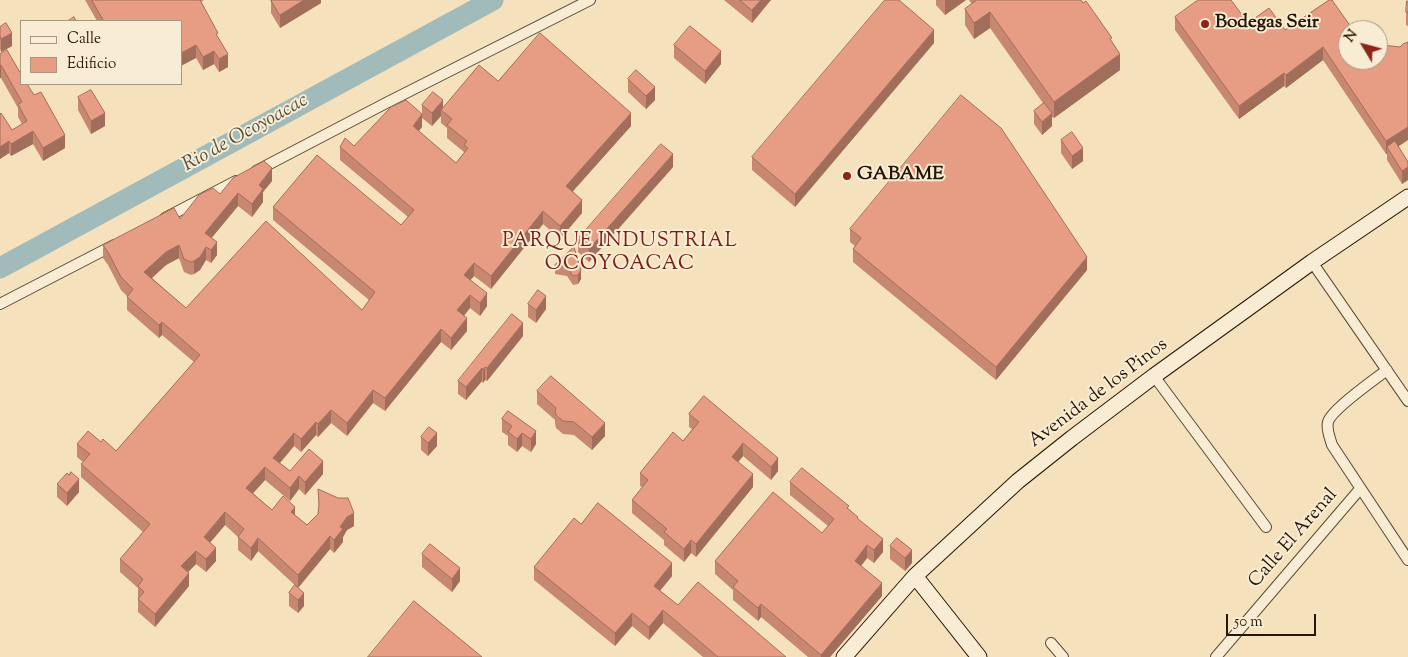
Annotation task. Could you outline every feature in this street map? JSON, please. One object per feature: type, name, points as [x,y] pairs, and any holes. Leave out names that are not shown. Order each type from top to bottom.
[{"type":"street","points":[[154,224],[388,102],[590,0]]},
{"type":"street","name":"Avenida de los Pinos","points":[[844,657],[915,576],[1018,481],[1154,376],[1312,262],[1408,197]]},
{"type":"street","points":[[0,304],[120,242]]},
{"type":"street","points":[[1312,262],[1408,401]]},
{"type":"street","name":"Calle El Arenal","points":[[1387,370],[1334,412],[1328,422],[1328,433],[1332,445],[1408,560]]},
{"type":"street","points":[[1154,376],[1266,527]]},
{"type":"street","name":"Calle El Arenal","points":[[1216,657],[1360,488]]},
{"type":"street","points":[[915,576],[979,657]]},
{"type":"street","points":[[1051,643],[1063,657]]},
{"type":"building","points":[[92,0],[200,0],[228,54],[219,59],[214,51],[203,57],[196,45],[182,52],[182,20],[103,20]]},
{"type":"building","points":[[271,0],[304,0],[280,15]]},
{"type":"building","points":[[740,0],[761,0],[752,10]]},
{"type":"building","points":[[885,0],[899,0],[934,30],[795,194],[752,157]]},
{"type":"building","points":[[977,0],[1081,0],[1083,3],[1086,1],[1112,38],[1110,39],[1120,54],[1054,102],[990,12],[974,23],[965,9]]},
{"type":"building","points":[[1198,0],[1231,0],[1248,23],[1269,8],[1285,30],[1329,0],[1332,0],[1346,20],[1338,20],[1338,69],[1323,47],[1286,75],[1284,73],[1239,106],[1175,17]]},
{"type":"building","points":[[1408,1],[1408,13],[1406,12]]},
{"type":"building","points":[[6,23],[12,33],[1,39],[0,27]]},
{"type":"building","points":[[690,26],[721,51],[705,71],[674,45]]},
{"type":"building","points":[[540,33],[631,113],[566,186],[582,200],[560,226],[543,211],[491,276],[474,263],[464,275],[487,293],[480,303],[470,295],[457,310],[467,318],[451,338],[441,329],[385,398],[373,390],[347,423],[331,410],[318,424],[316,422],[301,439],[294,433],[273,458],[290,471],[309,449],[323,461],[305,482],[299,476],[290,488],[265,467],[246,488],[272,510],[283,496],[295,507],[291,512],[307,525],[318,514],[318,489],[338,498],[348,498],[354,513],[347,517],[340,527],[343,529],[334,540],[330,536],[298,575],[258,538],[251,548],[238,537],[244,529],[225,512],[204,537],[216,548],[206,559],[196,551],[181,566],[189,573],[155,614],[138,599],[144,592],[138,586],[143,579],[120,559],[150,524],[81,464],[90,454],[77,444],[88,431],[101,442],[103,439],[116,451],[200,355],[162,322],[159,325],[127,297],[133,289],[121,277],[103,245],[174,208],[180,219],[199,195],[213,188],[220,194],[233,178],[264,161],[272,168],[259,185],[263,189],[252,204],[238,193],[205,233],[217,242],[211,250],[206,247],[200,257],[191,262],[184,259],[179,245],[166,252],[144,272],[186,308],[266,221],[362,310],[375,292],[273,207],[317,155],[401,225],[414,210],[340,147],[345,138],[354,146],[391,107],[406,100],[422,114],[413,126],[456,163],[468,148],[464,145],[467,141],[447,125],[452,119],[441,110],[479,65],[498,81]]},
{"type":"building","points":[[1408,42],[1408,127],[1386,141],[1338,70],[1388,70],[1388,46],[1400,47]]},
{"type":"building","points":[[7,50],[20,72],[20,85],[28,85],[34,95],[41,92],[65,135],[43,148],[33,131],[11,144],[9,141],[0,147],[1,113],[12,130],[27,121],[18,104],[22,102],[0,66],[0,54]]},
{"type":"building","points":[[636,70],[655,87],[646,96],[628,79]]},
{"type":"building","points":[[91,90],[105,113],[91,121],[78,97]]},
{"type":"building","points":[[433,92],[443,100],[432,113],[422,105]]},
{"type":"building","points":[[961,95],[1001,128],[1087,257],[996,367],[853,249],[861,238],[850,229]]},
{"type":"building","points":[[1044,103],[1052,113],[1042,122],[1034,111]]},
{"type":"building","points":[[1072,132],[1083,148],[1072,156],[1061,140]]},
{"type":"building","points":[[1395,141],[1408,162],[1408,167],[1402,171],[1387,147]]},
{"type":"building","points":[[661,144],[673,154],[589,249],[578,239]]},
{"type":"building","points":[[574,247],[581,270],[578,275],[573,276],[567,267],[555,265]]},
{"type":"building","points":[[538,290],[546,296],[536,310],[528,304]]},
{"type":"building","points":[[512,314],[523,323],[487,368],[485,367],[483,370],[482,368],[466,387],[458,381]]},
{"type":"building","points":[[551,376],[605,423],[592,437],[574,422],[563,421],[556,415],[556,408],[537,391]]},
{"type":"building","points":[[704,396],[778,458],[771,467],[743,443],[732,457],[753,474],[696,544],[691,540],[684,549],[664,532],[667,529],[632,500],[648,480],[640,473],[673,432],[683,441],[699,422],[689,414]]},
{"type":"building","points":[[508,411],[536,431],[531,439],[522,433],[517,439],[508,432],[512,426],[502,419]]},
{"type":"building","points":[[429,427],[437,433],[428,443],[421,437]]},
{"type":"building","points":[[802,468],[849,506],[847,508],[857,518],[883,539],[874,550],[867,545],[855,561],[882,583],[821,655],[761,604],[758,608],[733,587],[738,581],[715,561],[773,492],[822,533],[834,519],[790,482]]},
{"type":"building","points":[[71,472],[79,479],[67,493],[57,484],[67,473],[69,475]]},
{"type":"building","points":[[598,503],[672,563],[654,586],[678,605],[698,582],[786,657],[718,657],[663,610],[649,627],[632,613],[615,633],[534,567],[574,518],[581,524]]},
{"type":"building","points":[[897,538],[912,550],[905,558],[890,546]]},
{"type":"building","points":[[430,544],[460,568],[452,579],[422,554]]},
{"type":"building","points":[[295,585],[304,593],[298,600],[289,593]]},
{"type":"building","points":[[414,601],[482,657],[368,657]]},
{"type":"waterway","name":"Rio de Ocoyoacac","points":[[0,268],[493,0]]},
{"type":"place","name":"Bodegas Seir","points":[[1205,24]]},
{"type":"place","name":"GABAME","points":[[847,176]]},
{"type":"district","name":"PARQUE INDUSTRIAL OCOYOACAC","points":[[620,254]]}]
